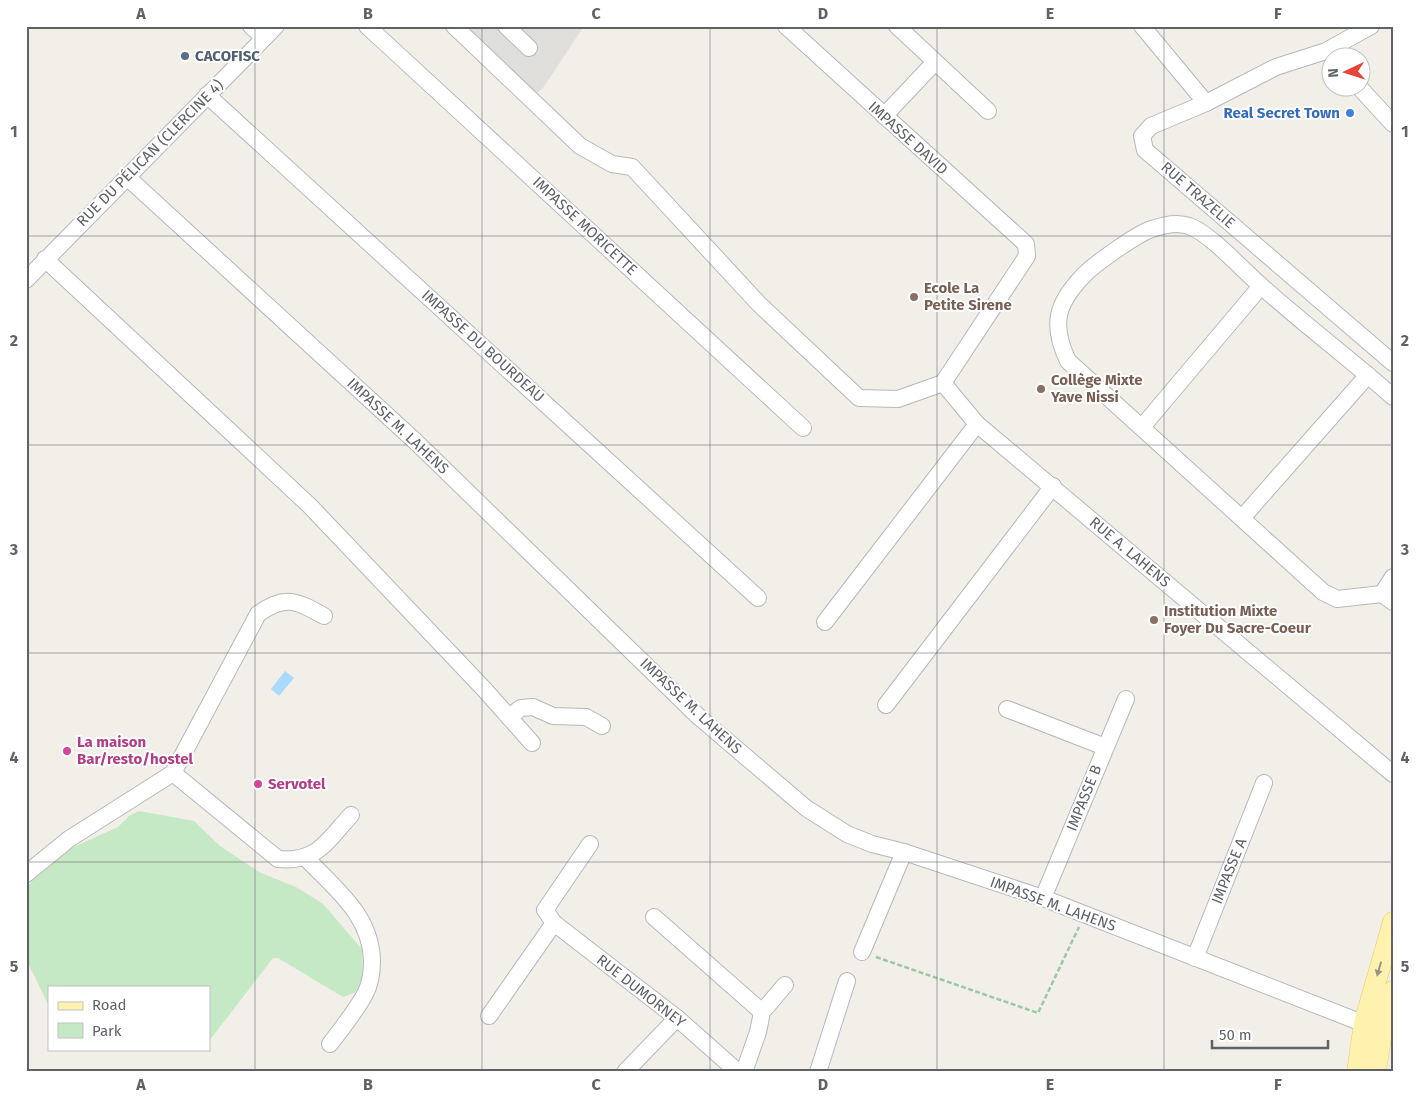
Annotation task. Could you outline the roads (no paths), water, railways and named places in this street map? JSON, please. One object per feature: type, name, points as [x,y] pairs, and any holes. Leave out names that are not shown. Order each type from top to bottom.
[{"type":"main road","points":[[1357,1072],[1373,1027],[1393,922]]},
{"type":"main road","points":[[1376,1072],[1373,1027],[1393,991]]},
{"type":"street","points":[[251,26],[264,38]]},
{"type":"street","name":"RUE DU PÉLICAN (CLERCINE 4)","points":[[26,280],[276,26]]},
{"type":"street","name":"IMPASSE MORICETTE","points":[[366,26],[803,428]]},
{"type":"street","points":[[454,26],[580,146],[612,164],[632,167],[759,304],[859,398],[898,400],[943,382]]},
{"type":"street","points":[[506,26],[529,48]]},
{"type":"street","name":"IMPASSE DAVID","points":[[786,26],[1026,244],[1027,256],[943,382]]},
{"type":"street","points":[[897,26],[988,112]]},
{"type":"street","points":[[1142,26],[1206,103],[1276,67],[1322,56]]},
{"type":"street","points":[[1337,48],[1362,28]]},
{"type":"street","points":[[884,116],[935,62]]},
{"type":"street","name":"IMPASSE DU BOURDEAU","points":[[207,95],[758,598]]},
{"type":"street","points":[[1369,98],[1393,124]]},
{"type":"street","name":"RUE TRAZELIE","points":[[1206,103],[1151,126],[1142,136],[1145,150],[1393,363]]},
{"type":"street","name":"IMPASSE M. LAHENS","points":[[127,177],[416,441],[699,717],[806,808],[847,834],[872,844],[904,852],[1043,898],[1373,1027]]},
{"type":"street","points":[[1393,397],[1260,286],[1204,235],[1189,226],[1168,224],[1150,230],[1087,271],[1067,292],[1058,315],[1059,343],[1068,361],[1323,592],[1337,599],[1387,598],[1393,577]]},
{"type":"street","points":[[45,259],[310,506],[532,743]]},
{"type":"street","points":[[1142,427],[1260,286]]},
{"type":"street","points":[[1242,518],[1368,375]]},
{"type":"street","name":"RUE A. LAHENS","points":[[943,382],[977,424],[1393,774]]},
{"type":"street","points":[[825,622],[977,424]]},
{"type":"street","points":[[886,705],[1052,486]]},
{"type":"street","points":[[26,874],[69,839],[173,773],[258,614],[272,604],[283,601],[299,602],[324,616]]},
{"type":"street","name":"IMPASSE B","points":[[1043,898],[1126,699]]},
{"type":"street","points":[[509,718],[521,708],[534,707],[553,716],[586,717],[602,726]]},
{"type":"street","points":[[1008,710],[1105,748]]},
{"type":"street","points":[[173,773],[278,859],[294,861],[306,858],[317,852],[351,815]]},
{"type":"street","name":"IMPASSE A","points":[[1195,958],[1264,783]]},
{"type":"street","points":[[489,1016],[549,917],[590,844]]},
{"type":"street","points":[[862,952],[904,852]]},
{"type":"street","points":[[306,858],[356,911],[365,925],[372,946],[372,978],[366,994],[330,1044]]},
{"type":"street","name":"RUE DUMORNEY","points":[[549,917],[676,1018],[738,1072]]},
{"type":"street","points":[[654,917],[762,1012]]},
{"type":"street","points":[[818,1072],[848,981]]},
{"type":"street","points":[[744,1072],[758,1032],[762,1012],[785,985]]},
{"type":"street","points":[[626,1072],[676,1018]]},
{"type":"water","points":[[285,671],[294,678],[279,696],[271,689]]},
{"type":"place","name":"CACOFISC","points":[[185,56]]},
{"type":"place","name":"Real Secret Town","points":[[1350,113]]},
{"type":"place","name":"Ecole La Petite Sirene","points":[[914,297]]},
{"type":"place","name":"Collège Mixte Yave Nissi","points":[[1041,389]]},
{"type":"place","name":"Institution Mixte Foyer Du Sacre-Coeur","points":[[1154,620]]},
{"type":"place","name":"La maison Bar/resto/hostel","points":[[67,751]]},
{"type":"place","name":"Servotel","points":[[258,784]]}]
